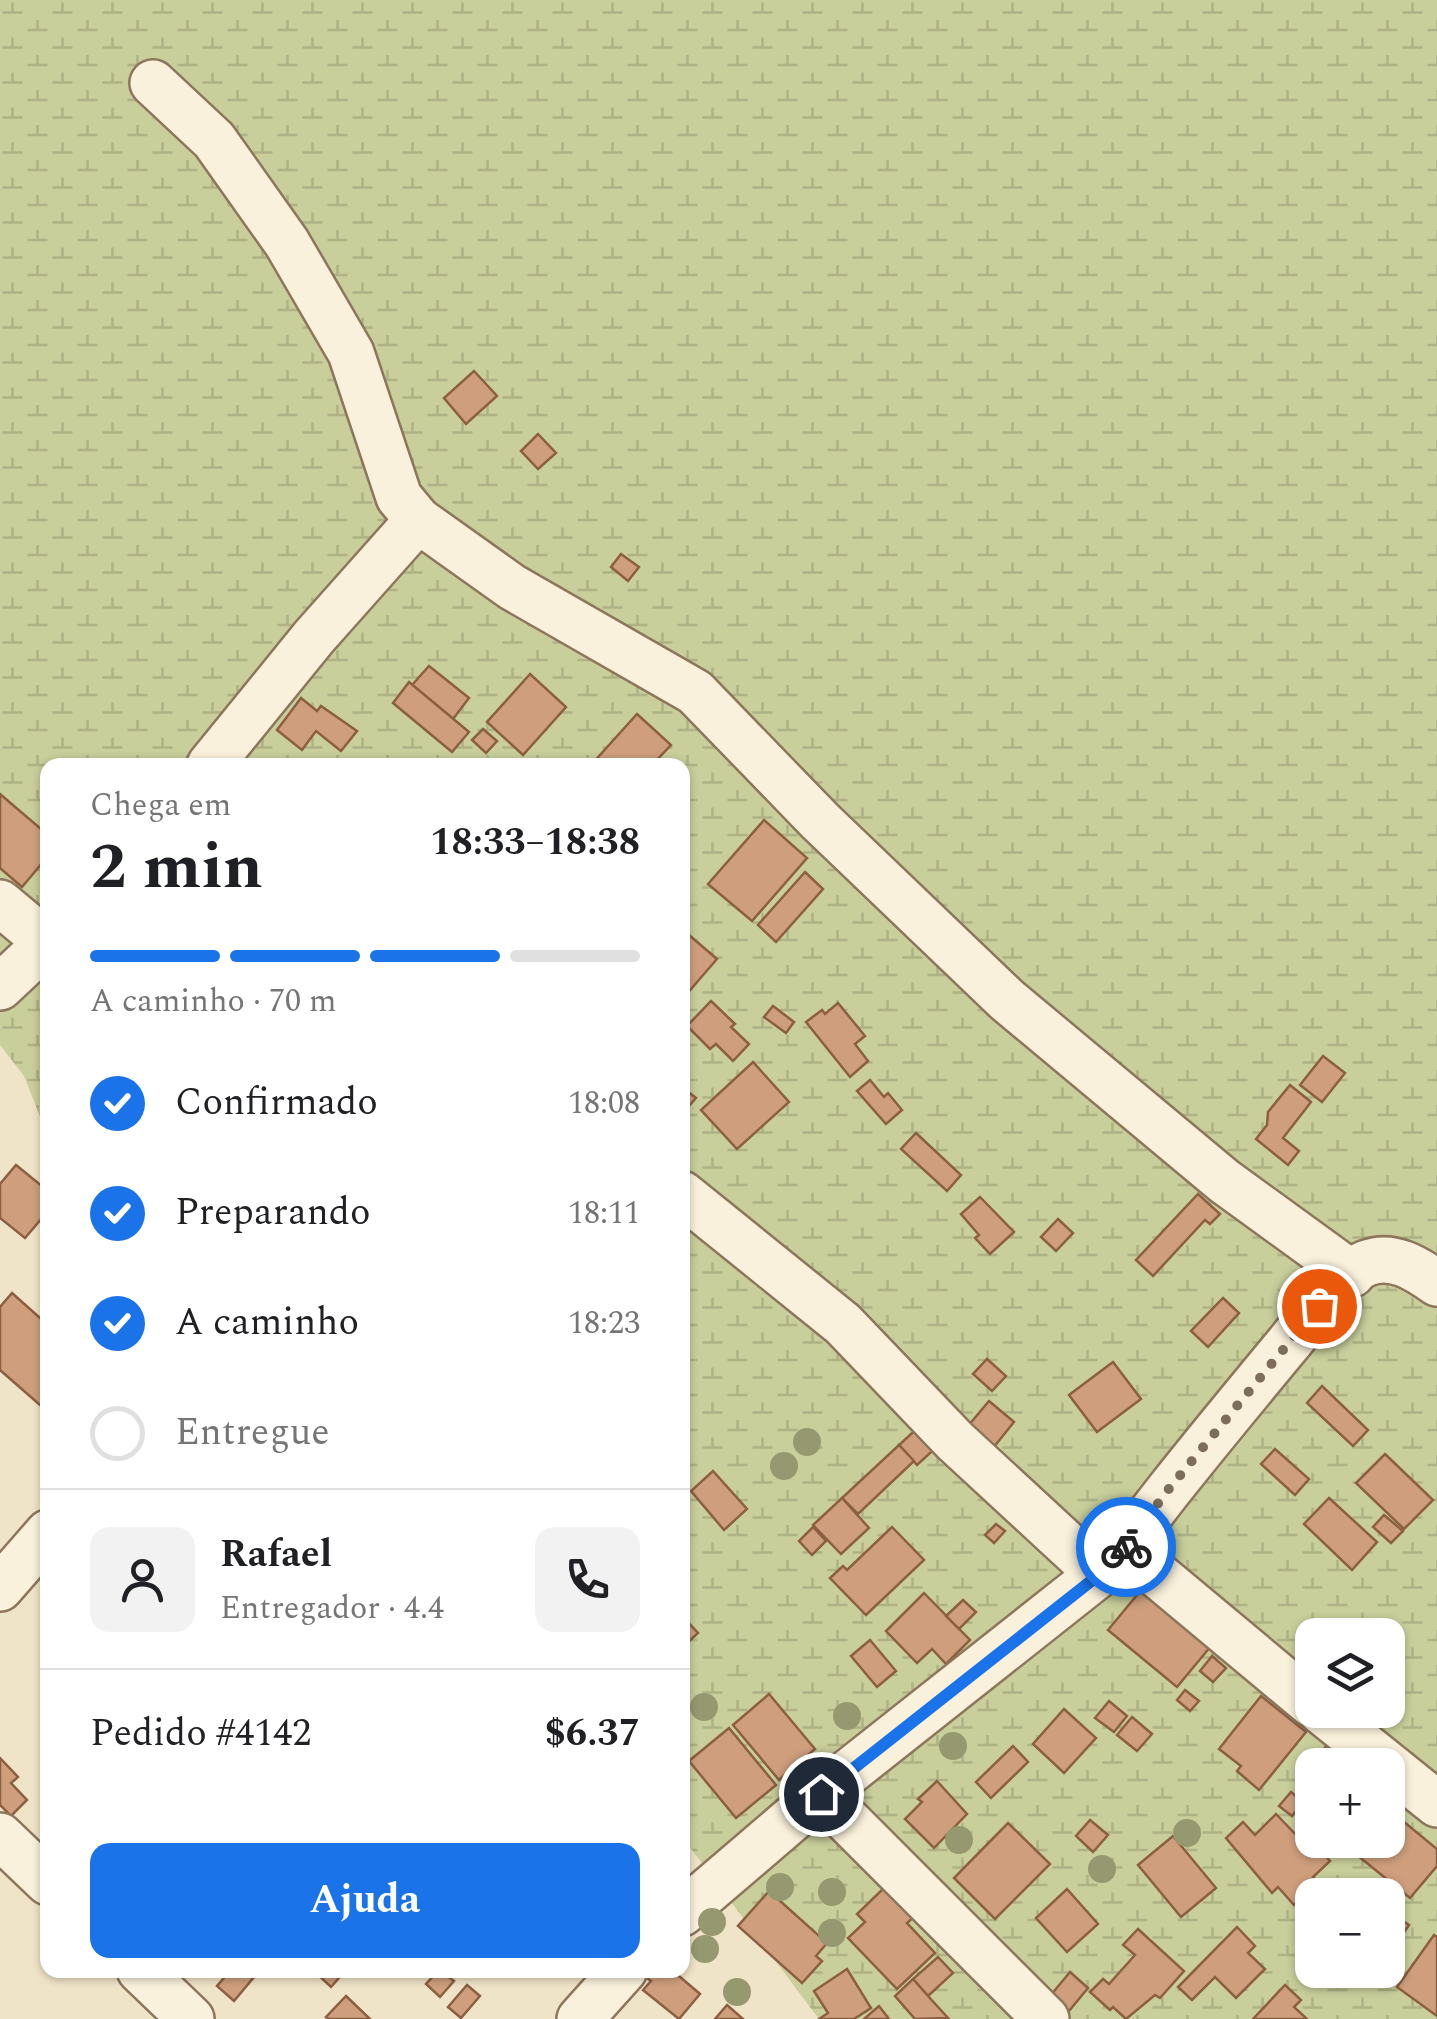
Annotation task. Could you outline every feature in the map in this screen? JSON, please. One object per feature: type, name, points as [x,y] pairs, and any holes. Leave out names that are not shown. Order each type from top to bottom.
[{"type":"street","points":[[153,83],[214,140],[287,243],[351,353],[400,496],[418,520],[512,588],[695,692],[820,821],[1006,1000],[1224,1181],[1352,1274]]},
{"type":"street","points":[[216,758],[314,637],[418,520]]},
{"type":"street","points":[[0,903],[40,936]]},
{"type":"street","points":[[0,987],[40,949]]},
{"type":"street","points":[[690,1200],[843,1324],[955,1441],[1112,1561],[1295,1692]]},
{"type":"street","points":[[690,1906],[821,1794],[1112,1561],[1319,1306],[1352,1274],[1368,1263],[1391,1260],[1417,1269],[1437,1283]]},
{"type":"street","points":[[0,1588],[40,1542]]},
{"type":"street","points":[[1342,1728],[1437,1804]]},
{"type":"street","points":[[821,1794],[1046,2019]]},
{"type":"street","points":[[0,1836],[40,1874]]},
{"type":"street","points":[[148,1978],[191,2019]]},
{"type":"street","points":[[580,2019],[617,1978]]},
{"type":"green space","points":[[0,0],[1437,0],[1437,2019],[819,2019],[690,1847],[690,758],[40,758],[40,1116],[24,1076],[0,1045]]},
{"type":"building","points":[[474,371],[497,396],[466,424],[444,398]]},
{"type":"building","points":[[538,434],[556,453],[538,469],[521,451]]},
{"type":"building","points":[[621,554],[639,567],[628,581],[611,567]]},
{"type":"building","points":[[429,666],[469,698],[453,719],[412,685]]},
{"type":"building","points":[[530,674],[566,707],[523,755],[487,722]]},
{"type":"building","points":[[409,682],[469,732],[452,752],[393,703]]},
{"type":"building","points":[[301,698],[317,711],[321,706],[357,731],[341,751],[316,731],[302,750],[277,730]]},
{"type":"building","points":[[637,714],[671,745],[659,758],[597,758]]},
{"type":"building","points":[[483,729],[497,741],[486,753],[472,740]]},
{"type":"building","points":[[0,794],[40,828],[40,866],[22,887],[0,868]]},
{"type":"building","points":[[764,820],[807,858],[752,921],[708,884]]},
{"type":"building","points":[[805,872],[823,889],[776,942],[758,925]]},
{"type":"building","points":[[690,936],[717,959],[690,990]]},
{"type":"building","points":[[711,1001],[749,1044],[733,1061],[716,1044],[710,1049],[690,1029],[690,1023]]},
{"type":"building","points":[[838,1003],[865,1036],[855,1044],[868,1061],[850,1077],[806,1022]]},
{"type":"building","points":[[773,1006],[794,1022],[786,1033],[764,1017]]},
{"type":"building","points":[[1323,1056],[1345,1073],[1322,1102],[1300,1085]]},
{"type":"building","points":[[753,1062],[789,1102],[737,1149],[701,1110]]},
{"type":"building","points":[[870,1080],[902,1110],[886,1124],[857,1091]]},
{"type":"building","points":[[1290,1085],[1311,1102],[1283,1138],[1299,1151],[1288,1165],[1256,1139],[1267,1125],[1268,1112]]},
{"type":"building","points":[[916,1133],[961,1175],[947,1191],[901,1149]]},
{"type":"building","points":[[16,1165],[40,1184],[40,1220],[25,1238],[0,1218],[0,1184]]},
{"type":"building","points":[[1198,1194],[1220,1214],[1210,1224],[1205,1220],[1153,1276],[1136,1260]]},
{"type":"building","points":[[980,1197],[1014,1232],[990,1254],[961,1214]]},
{"type":"building","points":[[1058,1219],[1073,1233],[1056,1251],[1041,1237]]},
{"type":"building","points":[[12,1293],[40,1318],[40,1405],[0,1370],[0,1307]]},
{"type":"building","points":[[1223,1298],[1239,1313],[1208,1347],[1191,1331]]},
{"type":"building","points":[[987,1359],[1006,1376],[992,1391],[973,1374]]},
{"type":"building","points":[[1113,1362],[1141,1399],[1097,1432],[1069,1395]]},
{"type":"building","points":[[1322,1386],[1368,1430],[1353,1446],[1307,1403]]},
{"type":"building","points":[[989,1401],[1014,1422],[989,1453],[963,1432]]},
{"type":"building","points":[[922,1424],[940,1444],[917,1465],[899,1445]]},
{"type":"building","points":[[899,1445],[914,1461],[858,1514],[842,1498]]},
{"type":"building","points":[[1275,1449],[1309,1479],[1295,1495],[1261,1464]]},
{"type":"building","points":[[1385,1454],[1433,1500],[1404,1529],[1356,1483]]},
{"type":"building","points":[[713,1471],[747,1509],[724,1530],[691,1491]]},
{"type":"building","points":[[842,1498],[869,1528],[841,1554],[813,1525]]},
{"type":"building","points":[[1329,1498],[1377,1542],[1352,1570],[1304,1524]]},
{"type":"building","points":[[1384,1515],[1403,1531],[1391,1543],[1373,1527]]},
{"type":"building","points":[[996,1524],[1005,1531],[994,1543],[985,1535]]},
{"type":"building","points":[[813,1527],[826,1541],[812,1555],[799,1541]]},
{"type":"building","points":[[892,1527],[924,1560],[866,1615],[830,1578],[843,1566],[847,1570]]},
{"type":"building","points":[[1142,1589],[1211,1646],[1177,1687],[1108,1630]]},
{"type":"building","points":[[924,1593],[970,1640],[946,1664],[932,1649],[917,1663],[886,1631]]},
{"type":"building","points":[[963,1600],[976,1612],[959,1629],[946,1616]]},
{"type":"building","points":[[690,1624],[698,1633],[690,1640]]},
{"type":"building","points":[[870,1640],[896,1671],[877,1687],[851,1656]]},
{"type":"building","points":[[1212,1656],[1226,1668],[1213,1682],[1200,1671]]},
{"type":"building","points":[[1185,1690],[1199,1701],[1190,1711],[1177,1700]]},
{"type":"building","points":[[769,1694],[815,1749],[779,1780],[733,1725]]},
{"type":"building","points":[[1261,1696],[1295,1723],[1295,1728],[1306,1732],[1259,1790],[1237,1771],[1241,1766],[1219,1749]]},
{"type":"building","points":[[1109,1701],[1127,1716],[1114,1732],[1095,1718]]},
{"type":"building","points":[[1064,1709],[1096,1738],[1064,1773],[1033,1744]]},
{"type":"building","points":[[1132,1717],[1152,1734],[1137,1751],[1117,1735]]},
{"type":"building","points":[[729,1728],[776,1785],[736,1818],[690,1760]]},
{"type":"building","points":[[1335,1735],[1350,1748],[1325,1748]]},
{"type":"building","points":[[1013,1746],[1028,1762],[991,1798],[976,1782]]},
{"type":"building","points":[[0,1758],[18,1777],[11,1783],[27,1800],[11,1816],[0,1805]]},
{"type":"building","points":[[937,1781],[967,1814],[934,1848],[905,1819]]},
{"type":"building","points":[[1291,1792],[1295,1795],[1292,1816],[1279,1806]]},
{"type":"building","points":[[1276,1814],[1295,1834],[1295,1858],[1330,1861],[1314,1878],[1295,1878],[1294,1905],[1278,1887],[1272,1893],[1226,1838],[1243,1822],[1255,1835]]},
{"type":"building","points":[[1090,1820],[1108,1835],[1093,1852],[1076,1836]]},
{"type":"building","points":[[1008,1823],[1050,1864],[995,1919],[954,1878]]},
{"type":"building","points":[[1405,1823],[1437,1849],[1437,1866],[1410,1898],[1405,1894],[1405,1878],[1385,1878],[1361,1858],[1405,1858]]},
{"type":"building","points":[[1173,1836],[1216,1888],[1181,1917],[1138,1865]]},
{"type":"building","points":[[885,1887],[914,1917],[907,1923],[935,1953],[897,1989],[848,1938],[865,1922],[857,1914]]},
{"type":"building","points":[[1067,1889],[1098,1924],[1067,1952],[1036,1918]]},
{"type":"building","points":[[769,1891],[827,1943],[816,1956],[822,1961],[802,1983],[738,1926]]},
{"type":"building","points":[[1237,1927],[1255,1946],[1248,1953],[1265,1969],[1236,1998],[1215,1977],[1192,2000],[1178,1987]]},
{"type":"building","points":[[1138,1929],[1184,1971],[1160,1998],[1155,1995],[1126,2019],[1090,1992],[1103,1979],[1109,1984],[1135,1955],[1123,1945]]},
{"type":"building","points":[[1434,1935],[1437,1937],[1437,2016],[1398,1988],[1405,1988],[1405,1976]]},
{"type":"building","points":[[938,1957],[953,1973],[928,1996],[913,1979]]},
{"type":"building","points":[[847,1969],[871,2008],[854,2019],[819,2019],[828,2013],[814,1991]]},
{"type":"building","points":[[1070,1972],[1088,1988],[1064,2017],[1045,2002]]},
{"type":"building","points":[[224,1978],[253,1978],[234,2001],[217,1986]]},
{"type":"building","points":[[321,1978],[339,1978],[331,1987]]},
{"type":"building","points":[[432,1978],[454,1981],[440,1997],[426,1984]]},
{"type":"building","points":[[647,1978],[681,1978],[700,1994],[679,2019],[643,1990],[651,1981]]},
{"type":"building","points":[[913,1979],[948,2018],[915,2019],[895,1996]]},
{"type":"building","points":[[467,1985],[480,1996],[461,2018],[448,2007]]},
{"type":"building","points":[[1285,1985],[1301,2000],[1294,2007],[1307,2019],[1253,2019]]},
{"type":"building","points":[[346,1996],[370,2019],[326,2017]]},
{"type":"building","points":[[727,2005],[743,2019],[715,2019]]},
{"type":"building","points":[[879,2006],[889,2019],[864,2019]]},
{"type":"way so far","points":[[1126,1547],[1319,1306]]},
{"type":"route","points":[[821,1794],[1100,1574],[1126,1547]]}]
